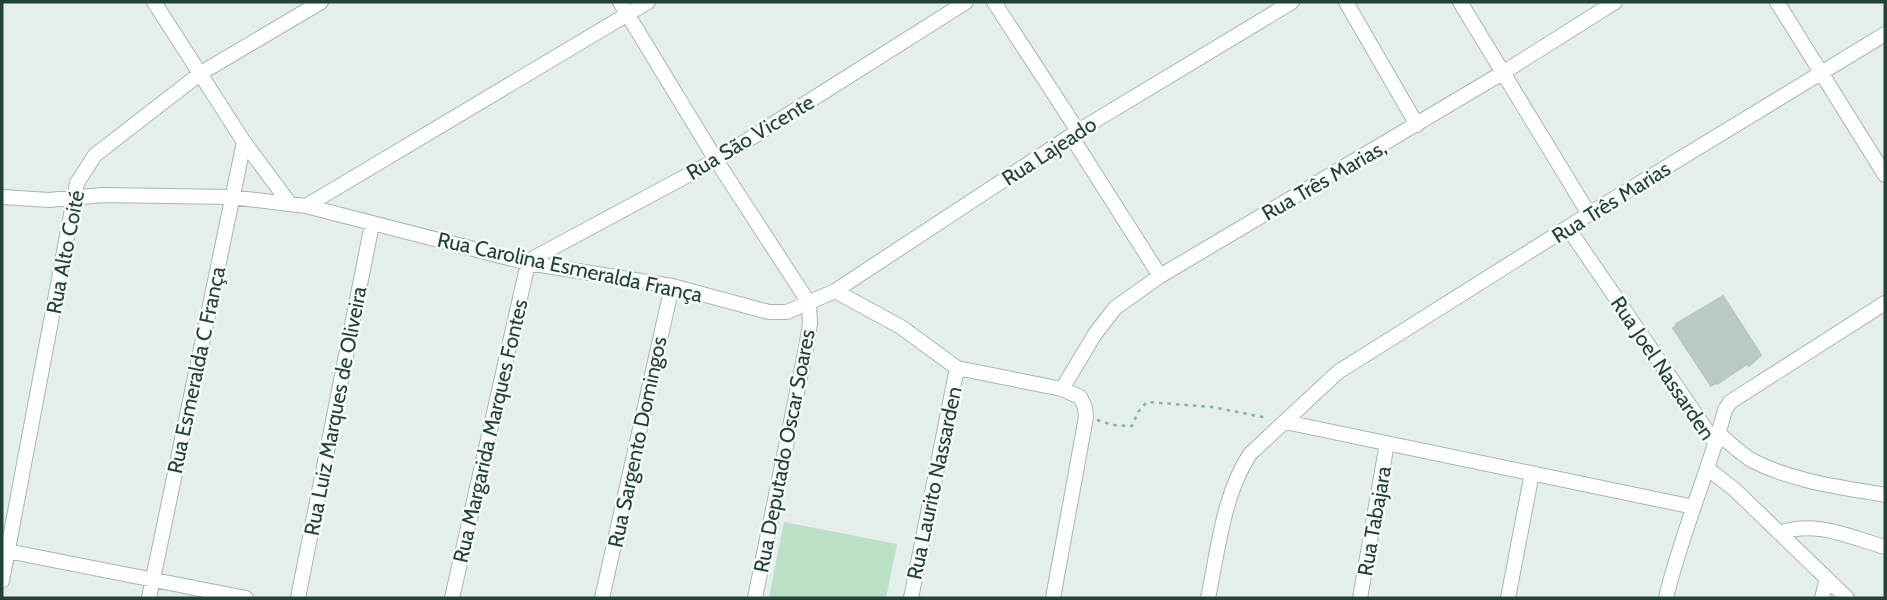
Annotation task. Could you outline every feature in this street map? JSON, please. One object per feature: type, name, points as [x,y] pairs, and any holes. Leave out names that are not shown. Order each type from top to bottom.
[{"type":"street","points":[[154,2],[244,142],[290,204]]},
{"type":"street","name":"Rua Alto Coité","points":[[2,581],[5,551],[77,183],[95,155],[201,73],[321,2]]},
{"type":"street","points":[[306,206],[624,8],[648,2]]},
{"type":"street","name":"Rua São Vicente","points":[[528,263],[536,255],[716,160],[966,2]]},
{"type":"street","points":[[994,2],[1160,276]]},
{"type":"street","name":"Rua Lajeado","points":[[809,303],[835,291],[1075,133],[1292,2]]},
{"type":"street","points":[[1346,2],[1417,125]]},
{"type":"street","points":[[1460,2],[1589,214]]},
{"type":"street","name":"Rua Três Marias,","points":[[1062,389],[1095,334],[1115,308],[1160,276],[1417,125],[1615,2]]},
{"type":"street","points":[[1777,2],[1885,175]]},
{"type":"street","points":[[624,8],[716,160],[809,303]]},
{"type":"street","name":"Rua Três Marias","points":[[1208,598],[1224,520],[1240,470],[1250,454],[1338,372],[1589,214],[1885,34]]},
{"type":"street","name":"Rua Esmeralda C França","points":[[149,598],[244,142]]},
{"type":"street","name":"Rua Carolina Esmeralda França","points":[[2,197],[49,200],[103,195],[231,197],[306,206],[528,263],[672,286],[769,312],[787,312],[809,303]]},
{"type":"street","name":"Rua Luiz Marques de Oliveira","points":[[299,598],[372,224]]},
{"type":"street","name":"Rua Joel Nassarden","points":[[1568,228],[1717,439],[1685,529],[1666,598]]},
{"type":"street","name":"Rua Margarida Marques Fontes","points":[[452,598],[528,263]]},
{"type":"street","name":"Rua Sargento Domingos","points":[[602,598],[672,286]]},
{"type":"street","points":[[835,291],[901,327],[957,368],[1062,389],[1080,397],[1086,416],[1053,598]]},
{"type":"street","name":"Rua Deputado Oscar Soares","points":[[755,598],[806,348],[810,324],[809,303]]},
{"type":"street","points":[[1885,303],[1730,402],[1717,439],[1751,460],[1786,475],[1809,482],[1885,495]]},
{"type":"street","name":"Rua Laurito Nassarden","points":[[911,598],[957,368]]},
{"type":"street","points":[[1285,422],[1694,507]]},
{"type":"street","name":"Rua Tabajara","points":[[1360,598],[1387,443]]},
{"type":"street","points":[[1708,469],[1734,489],[1847,598]]},
{"type":"street","points":[[1508,598],[1532,473]]},
{"type":"street","points":[[1779,533],[1797,527],[1818,528],[1885,548]]},
{"type":"street","points":[[5,551],[246,598]]},
{"type":"street","points":[[1822,598],[1827,579]]},
{"type":"path","points":[[1086,416],[1113,425],[1132,426],[1138,412],[1147,402],[1212,407],[1285,422]]},
{"type":"green space","points":[[784,522],[897,544],[886,598],[769,598]]},
{"type":"building","points":[[1723,296],[1761,355],[1749,366],[1747,364],[1711,386],[1673,328]]}]
